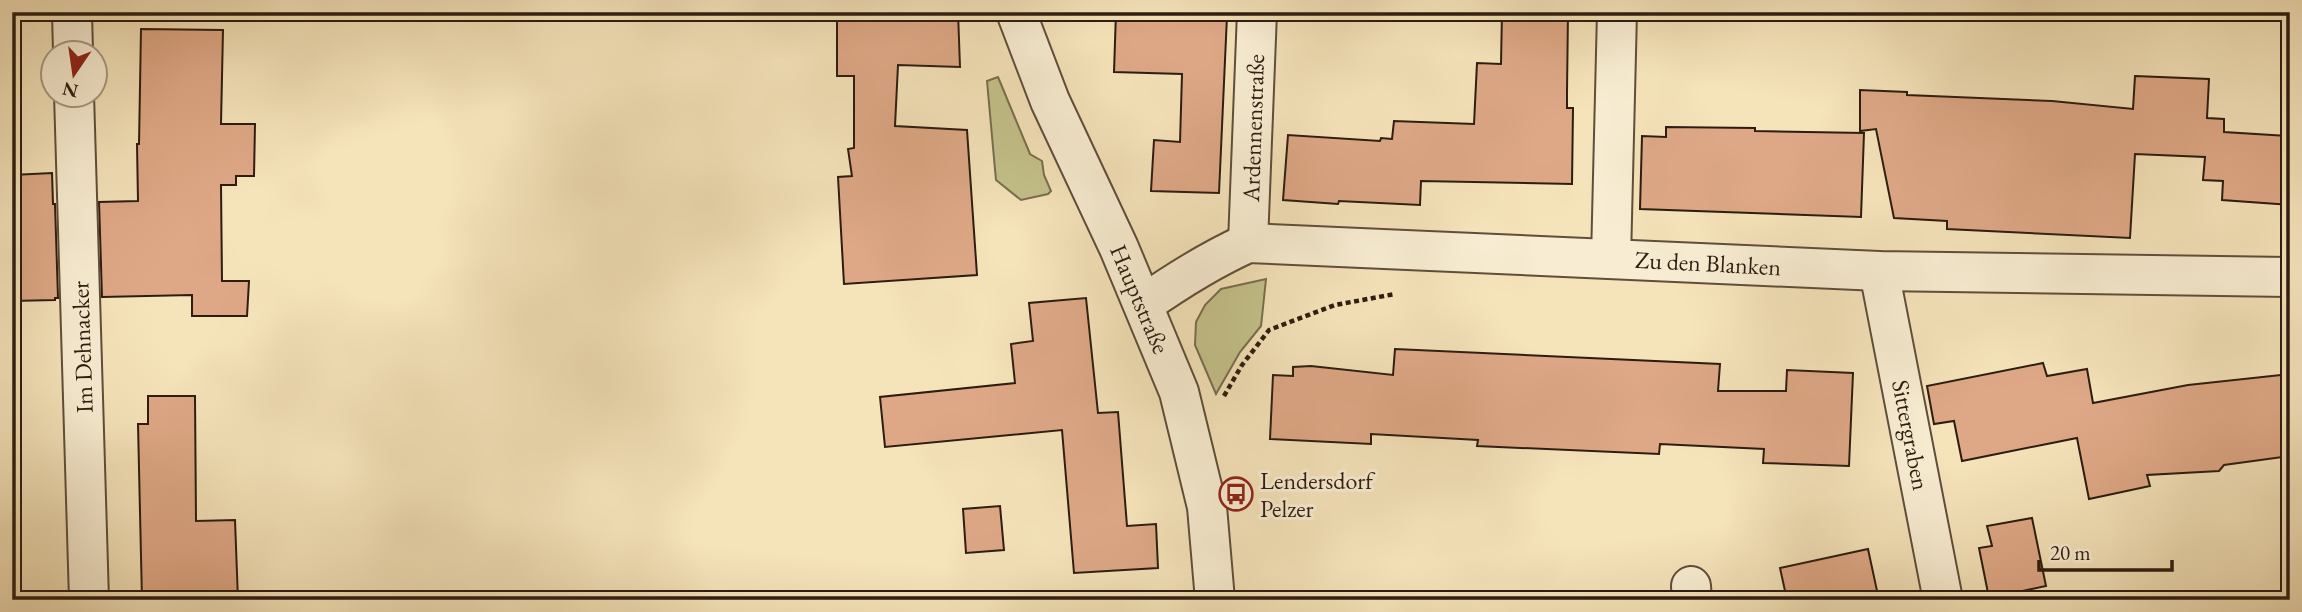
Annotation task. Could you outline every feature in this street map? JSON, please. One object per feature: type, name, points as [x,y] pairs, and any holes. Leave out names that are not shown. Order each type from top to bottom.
[{"type":"street","points":[[72,12],[73,38]]},
{"type":"street","name":"Hauptstraße","points":[[1016,12],[1050,101],[1144,304],[1179,392],[1207,507],[1215,600]]},
{"type":"street","name":"Ardennenstraße","points":[[1248,243],[1257,12]]},
{"type":"street","points":[[1611,259],[1617,12]]},
{"type":"street","name":"Im Dehnacker","points":[[74,108],[89,600]]},
{"type":"street","name":"Zu den Blanken","points":[[1144,304],[1180,278],[1248,243],[1879,271],[2290,277]]},
{"type":"street","name":"Sittergraben","points":[[1879,271],[1943,600]]},
{"type":"path","points":[[1195,453],[1242,365],[1269,330],[1335,305],[1405,292]]},
{"type":"shaded area","points":[[998,77],[1030,154],[1042,161],[1044,175],[1051,191],[1048,194],[1021,200],[996,180],[987,81]]},
{"type":"shaded area","points":[[1266,279],[1261,326],[1240,352],[1216,394],[1195,345],[1196,322],[1205,305],[1221,289]]},
{"type":"building","points":[[837,12],[958,12],[960,67],[898,65],[895,126],[967,130],[977,275],[844,284],[838,177],[852,176],[848,149],[854,148],[854,76],[837,76]]},
{"type":"building","points":[[1116,12],[1227,16],[1219,193],[1151,191],[1154,140],[1180,142],[1182,74],[1114,72]]},
{"type":"building","points":[[1502,12],[1568,12],[1567,108],[1573,108],[1572,184],[1421,181],[1420,205],[1283,200],[1288,135],[1380,141],[1381,138],[1392,139],[1394,121],[1474,124],[1477,63],[1501,64]]},
{"type":"building","points":[[141,29],[223,30],[221,124],[255,124],[254,176],[236,176],[236,185],[221,185],[222,281],[249,281],[247,316],[192,316],[192,295],[102,297],[99,202],[138,201]]},
{"type":"building","points":[[2135,76],[2209,79],[2207,118],[2224,119],[2224,132],[2290,136],[2290,205],[2222,200],[2223,181],[2203,180],[2205,157],[2135,154],[2130,238],[1947,229],[1947,221],[1894,218],[1876,129],[1860,131],[1860,90],[1907,92],[1907,95],[2052,101],[2133,109]]},
{"type":"building","points":[[1666,127],[1864,133],[1861,217],[1640,209],[1642,136],[1666,137]]},
{"type":"building","points":[[52,173],[58,298],[12,301],[12,175]]},
{"type":"building","points":[[1086,298],[1098,413],[1118,412],[1127,526],[1156,524],[1158,568],[1074,573],[1062,430],[885,447],[880,397],[1015,383],[1011,344],[1033,341],[1029,303]]},
{"type":"building","points":[[1395,349],[1720,364],[1718,391],[1786,391],[1787,370],[1853,373],[1849,466],[1763,463],[1764,449],[1660,444],[1659,454],[1477,446],[1478,440],[1371,434],[1371,444],[1270,439],[1273,375],[1293,376],[1293,367],[1311,366],[1393,375]]},
{"type":"building","points":[[2043,363],[2047,376],[2087,369],[2093,403],[2188,385],[2290,374],[2290,456],[2224,465],[2219,471],[2147,475],[2150,486],[2089,499],[2077,438],[1962,461],[1954,421],[1934,424],[1927,386]]},
{"type":"building","points":[[148,396],[195,396],[196,521],[235,520],[238,600],[142,600],[138,424],[148,424]]},
{"type":"building","points":[[1000,506],[1004,550],[966,553],[963,509]]},
{"type":"building","points":[[2032,518],[2046,586],[1989,598],[1979,548],[1992,546],[1987,526]]},
{"type":"building","points":[[1868,549],[1879,600],[1787,600],[1780,568]]},
{"type":"place","name":"Lendersdorf Pelzer","points":[[1236,494]]}]
